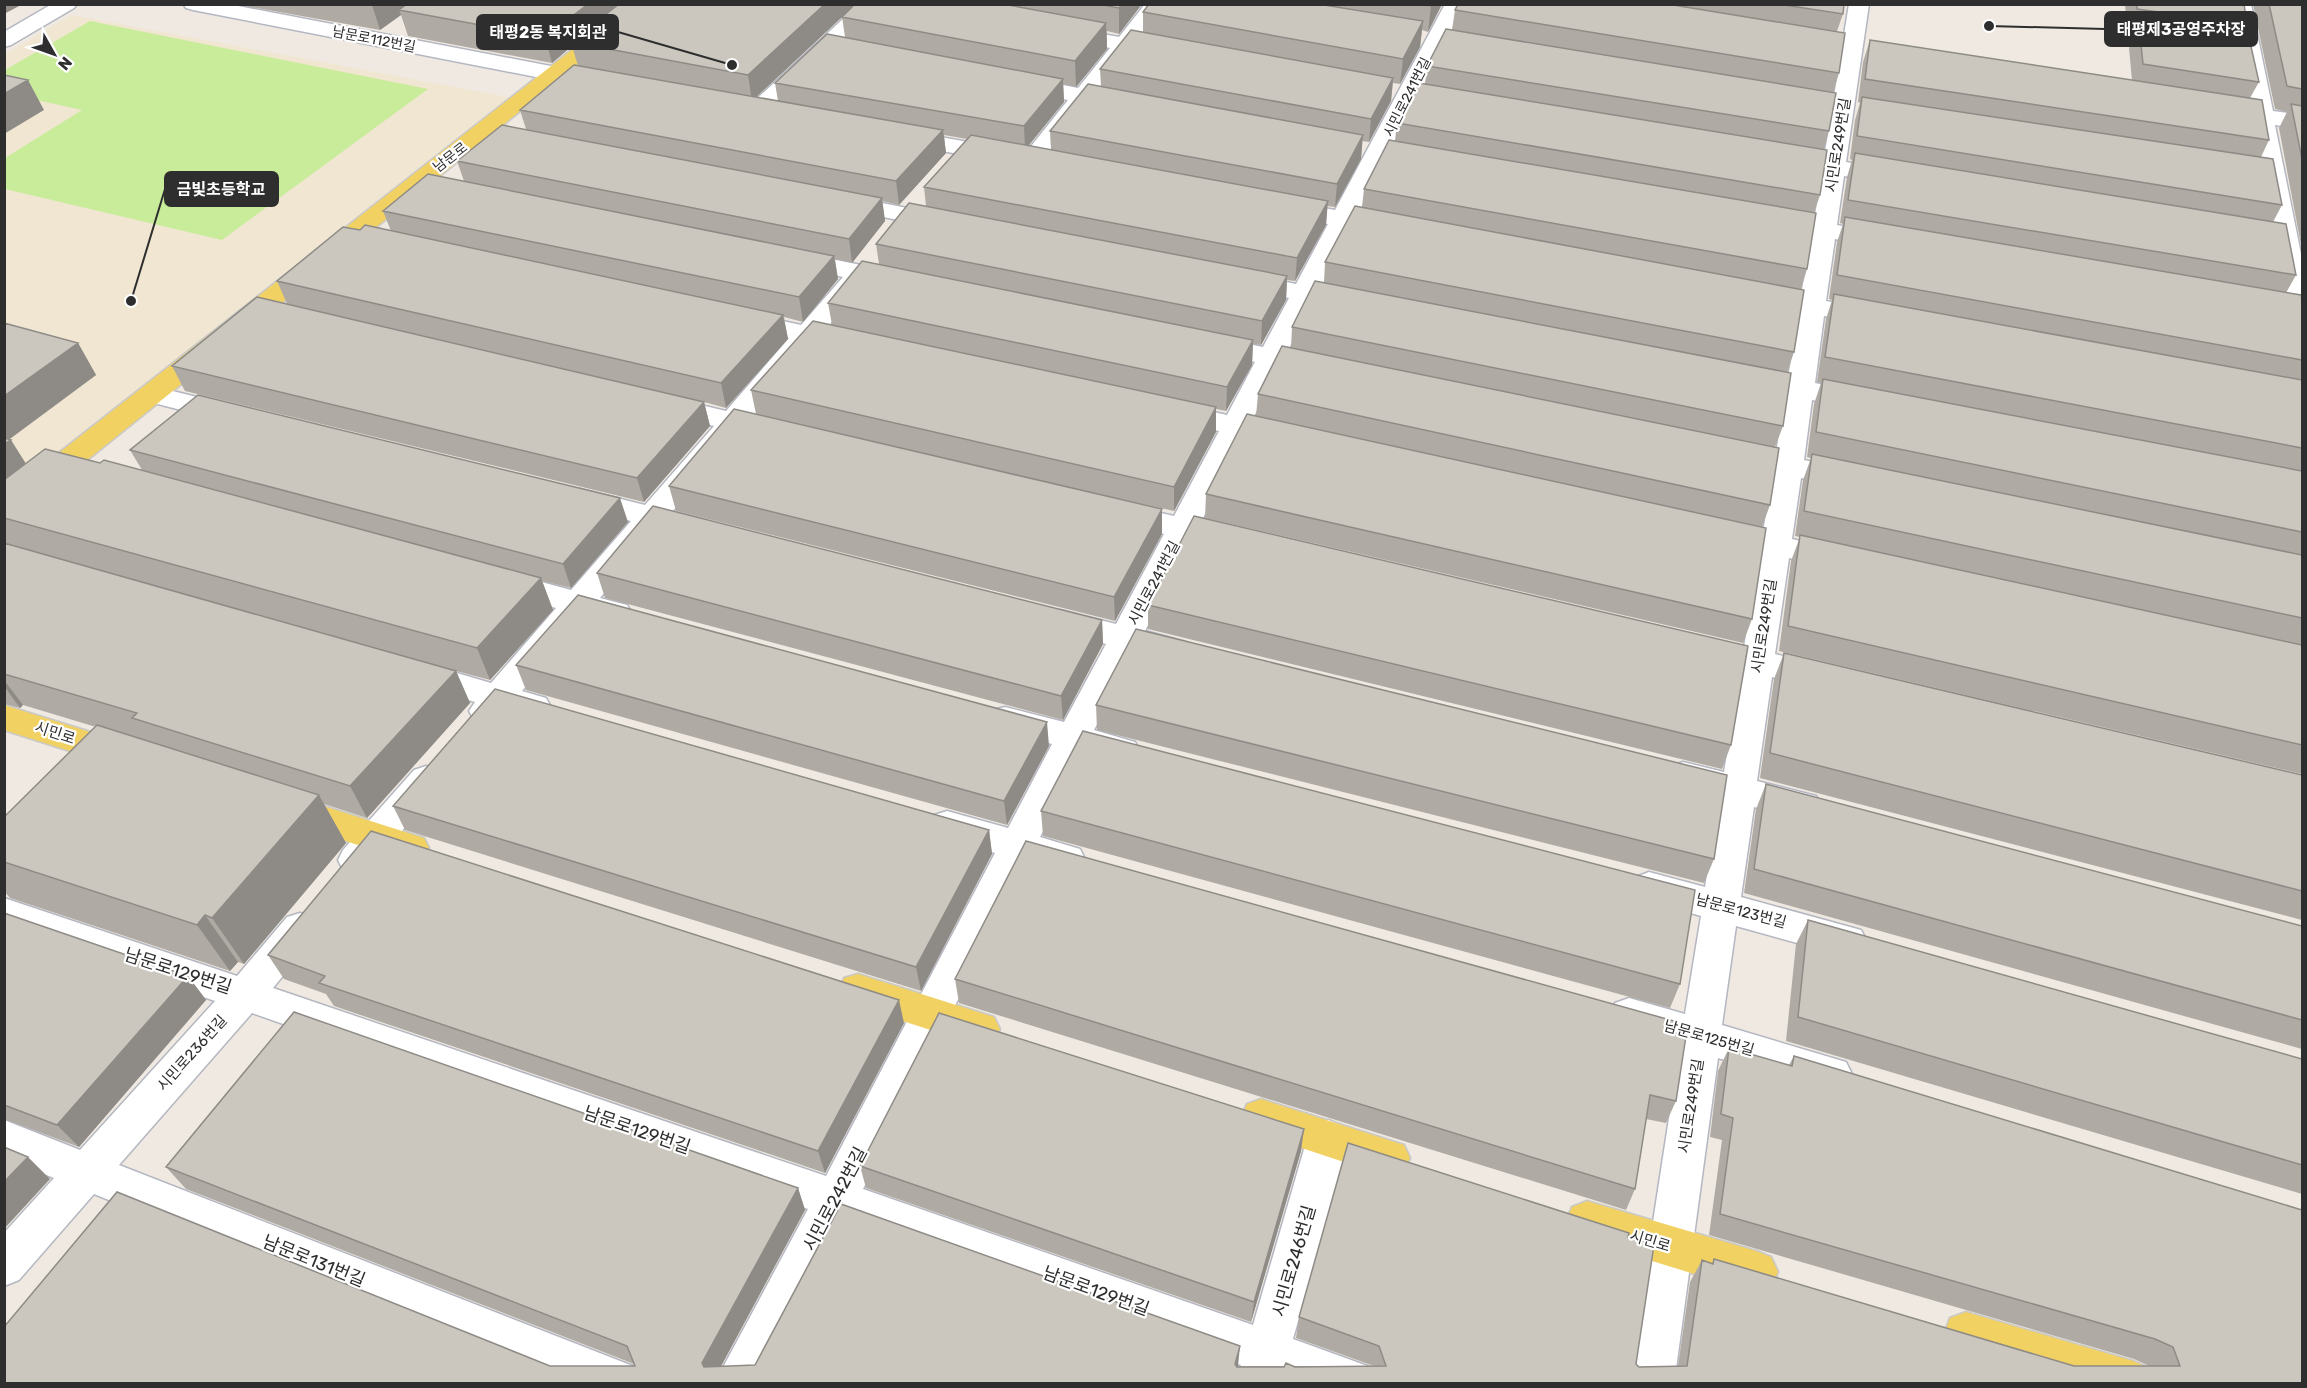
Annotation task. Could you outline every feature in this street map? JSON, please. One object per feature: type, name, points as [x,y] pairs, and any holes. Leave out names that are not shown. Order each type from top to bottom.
[{"type":"main road","name":"남문로","points":[[4,512],[643,4]]},
{"type":"main road","name":"시민로","points":[[4,717],[151,764]]},
{"type":"main road","points":[[263,801],[443,859]]},
{"type":"main road","points":[[828,981],[1010,1038]]},
{"type":"main road","points":[[1226,1106],[1419,1168]]},
{"type":"main road","name":"시민로","points":[[1556,1211],[1794,1284]]},
{"type":"main road","points":[[1929,1323],[2133,1383]]},
{"type":"street","points":[[4,41],[67,4]]},
{"type":"street","name":"남문로112번길","points":[[193,4],[245,9],[382,41],[611,85]]},
{"type":"street","points":[[780,115],[746,109],[825,47],[871,4]]},
{"type":"street","points":[[1032,160],[1156,4]]},
{"type":"street","name":"시민로241번길","points":[[930,1013],[1455,4]]},
{"type":"street","name":"시민로249번길","points":[[1651,1383],[1669,1247],[1859,4]]},
{"type":"street","points":[[2218,4],[2241,6],[2287,241],[2294,314]]},
{"type":"street","points":[[382,41],[407,22]]},
{"type":"street","points":[[1046,29],[1182,54]]},
{"type":"street","points":[[2124,39],[2193,49]]},
{"type":"street","points":[[825,47],[848,51]]},
{"type":"street","points":[[2228,54],[2251,57]]},
{"type":"street","points":[[1001,80],[1140,107]]},
{"type":"street","points":[[2203,106],[2302,122]]},
{"type":"street","points":[[481,133],[515,140]]},
{"type":"street","points":[[884,134],[1055,165]]},
{"type":"street","points":[[468,732],[654,517],[731,422],[809,335],[906,215],[966,149]]},
{"type":"street","points":[[1764,155],[1916,180]]},
{"type":"street","points":[[2251,171],[2274,175]]},
{"type":"street","points":[[417,184],[452,191]]},
{"type":"street","points":[[814,197],[965,227]]},
{"type":"street","points":[[1263,204],[1414,232]]},
{"type":"street","points":[[1754,218],[1906,244]]},
{"type":"street","points":[[352,235],[387,243]]},
{"type":"street","points":[[2264,237],[2287,241]]},
{"type":"street","points":[[766,254],[917,284]]},
{"type":"street","points":[[1223,277],[1374,307]]},
{"type":"street","points":[[1731,291],[1894,321]]},
{"type":"street","points":[[260,309],[294,317]]},
{"type":"street","points":[[716,314],[867,347]]},
{"type":"street","points":[[1180,338],[1342,371]]},
{"type":"street","points":[[1720,373],[1882,405]]},
{"type":"street","points":[[153,394],[255,419]]},
{"type":"street","points":[[639,400],[789,435]]},
{"type":"street","points":[[1144,405],[1305,440]]},
{"type":"street","points":[[1706,448],[1870,483]]},
{"type":"street","points":[[65,465],[99,474]]},
{"type":"street","points":[[551,492],[723,534]]},
{"type":"street","points":[[1090,506],[1264,547]]},
{"type":"street","points":[[1696,528],[1859,564]]},
{"type":"street","points":[[477,575],[649,622]]},
{"type":"street","points":[[1033,614],[1206,657]]},
{"type":"street","points":[[1678,643],[1851,683]]},
{"type":"street","points":[[384,664],[568,717]]},
{"type":"street","points":[[970,710],[1154,759]]},
{"type":"street","name":"시민로236번길","points":[[4,1265],[245,994],[375,837],[445,758]]},
{"type":"street","points":[[1658,769],[1831,813]]},
{"type":"street","points":[[914,815],[1097,867]]},
{"type":"street","name":"남문로123번길","points":[[1617,878],[1881,950]]},
{"type":"street","name":"남문로129번길","points":[[4,913],[837,1199],[1263,1368],[1357,1383]]},
{"type":"street","name":"남문로125번길","points":[[1599,1006],[1860,1083]]},
{"type":"street","name":"시민로242번길","points":[[737,1383],[837,1199],[930,1013]]},
{"type":"street","name":"남문로131번길","points":[[4,1139],[622,1383]]},
{"type":"street","name":"시민로246번길","points":[[1263,1368],[1328,1139]]},
{"type":"shaded area","points":[[72,15],[512,98],[5,504],[5,54]]},
{"type":"green space","points":[[90,21],[428,89],[222,240],[5,189],[5,158],[82,110],[5,93],[5,70]]},
{"type":"building","points":[[407,4],[588,4],[545,37],[399,10]]},
{"type":"building","points":[[619,4],[825,4],[748,75],[571,42]]},
{"type":"building","points":[[855,4],[1003,4],[1106,23],[1075,61],[842,17]]},
{"type":"building","points":[[1097,4],[1122,4],[1119,8]]},
{"type":"building","points":[[1149,4],[1318,4],[1423,21],[1403,59],[1143,12]]},
{"type":"building","points":[[1458,4],[1667,4],[1845,33],[1839,73],[1455,10]]},
{"type":"building","points":[[1778,4],[1844,4],[1843,14]]},
{"type":"building","points":[[2137,4],[2244,4],[2247,24],[2137,9]]},
{"type":"building","points":[[2269,4],[2302,4],[2302,89],[2287,86]]},
{"type":"building","points":[[2139,26],[2250,42],[2259,82],[2143,64]]},
{"type":"building","points":[[1446,29],[1836,93],[1829,131],[1427,66]]},
{"type":"building","points":[[1131,30],[1393,78],[1371,119],[1100,69]]},
{"type":"building","points":[[827,34],[1063,79],[1024,126],[775,83]]},
{"type":"building","points":[[1870,40],[2262,100],[2269,140],[1865,79]]},
{"type":"building","points":[[574,65],[943,130],[896,181],[520,110]]},
{"type":"building","points":[[4,75],[28,80],[4,94]]},
{"type":"building","points":[[1419,83],[1827,150],[1820,195],[1397,123]]},
{"type":"building","points":[[1088,84],[1363,135],[1337,184],[1050,131]]},
{"type":"building","points":[[1862,97],[2273,159],[2282,205],[1857,136]]},
{"type":"building","points":[[2291,104],[2302,106],[2302,159]]},
{"type":"building","points":[[502,125],[882,198],[849,239],[457,161]]},
{"type":"building","points":[[971,135],[1328,201],[1297,258],[924,187]]},
{"type":"building","points":[[1389,140],[1816,213],[1807,269],[1364,189]]},
{"type":"building","points":[[1855,153],[2286,224],[2296,275],[1848,200]]},
{"type":"building","points":[[428,174],[834,256],[799,297],[383,211]]},
{"type":"building","points":[[909,203],[1287,276],[1262,321],[876,244]]},
{"type":"building","points":[[1355,206],[1804,290],[1794,352],[1325,262]]},
{"type":"building","points":[[1845,217],[2301,295],[2302,360],[1837,275]]},
{"type":"building","points":[[365,225],[783,315],[721,383],[277,281],[343,227],[360,230]]},
{"type":"building","points":[[862,261],[1253,340],[1227,387],[828,303]]},
{"type":"building","points":[[1315,281],[1791,373],[1783,426],[1292,327]]},
{"type":"building","points":[[1834,294],[2302,380],[2302,448],[1825,357]]},
{"type":"building","points":[[257,297],[704,402],[637,478],[172,366]]},
{"type":"building","points":[[813,321],[1216,407],[1174,487],[751,390]]},
{"type":"building","points":[[4,323],[78,343],[4,396]]},
{"type":"building","points":[[1282,346],[1779,448],[1770,505],[1258,394]]},
{"type":"building","points":[[1823,379],[2302,471],[2302,532],[1816,432]]},
{"type":"building","points":[[198,395],[620,498],[563,564],[130,450]]},
{"type":"building","points":[[734,409],[1162,509],[1114,597],[669,486]]},
{"type":"building","points":[[1247,414],[1766,528],[1752,619],[1206,494]]},
{"type":"building","points":[[45,449],[100,463],[104,460],[541,578],[477,648],[4,518],[4,480]]},
{"type":"building","points":[[1812,454],[2302,555],[2302,618],[1804,511]]},
{"type":"building","points":[[653,506],[1102,620],[1061,696],[597,573]]},
{"type":"building","points":[[1194,516],[1748,646],[1731,745],[1148,605]]},
{"type":"building","points":[[1800,535],[2302,645],[2302,745],[1788,626]]},
{"type":"building","points":[[4,543],[456,671],[350,786],[132,718],[137,713],[4,674]]},
{"type":"building","points":[[578,595],[1047,722],[1004,801],[516,665]]},
{"type":"building","points":[[1136,629],[1727,775],[1714,859],[1096,705]]},
{"type":"building","points":[[1784,653],[2302,775],[2302,891],[1770,753]]},
{"type":"building","points":[[495,689],[989,830],[916,967],[393,806]]},
{"type":"building","points":[[97,725],[319,795],[212,918],[205,915],[197,925],[4,862],[4,817]]},
{"type":"building","points":[[1083,731],[1695,890],[1680,984],[1041,811]]},
{"type":"building","points":[[1766,784],[2302,926],[2302,1020],[1754,869]]},
{"type":"building","points":[[371,831],[899,1000],[818,1151],[319,983],[325,976],[268,955]]},
{"type":"building","points":[[1026,841],[1674,1021],[1672,1032],[1686,1036],[1676,1101],[1650,1095],[1635,1189],[955,979]]},
{"type":"building","points":[[4,913],[188,976],[57,1125],[4,1105]]},
{"type":"building","points":[[1808,920],[2302,1059],[2302,1165],[1798,1017]]},
{"type":"building","points":[[294,1012],[798,1188],[702,1363],[704,1367],[755,1365],[841,1204],[1240,1346],[1235,1364],[1237,1367],[1284,1367],[1286,1363],[1295,1367],[1386,1366],[1379,1346],[1299,1317],[1348,1143],[1629,1233],[1628,1237],[1654,1245],[1636,1364],[1639,1367],[1687,1366],[1702,1260],[1713,1264],[1714,1259],[2074,1366],[2180,1366],[2173,1347],[2155,1339],[1720,1214],[1733,1118],[1721,1114],[1729,1048],[1792,1066],[1794,1056],[2302,1210],[2302,1383],[4,1383],[4,1327],[117,1192],[550,1366],[635,1366],[627,1346],[166,1167]]},
{"type":"building","points":[[939,1013],[1304,1129],[1254,1302],[860,1166]]},
{"type":"building","points":[[4,1147],[28,1157],[4,1182]]},
{"type":"place","name":"태평제3공영주차장","points":[[1989,26]]},
{"type":"place","name":"태평2동 복지회관","points":[[732,65]]},
{"type":"place","name":"금빛초등학교","points":[[131,301]]}]
